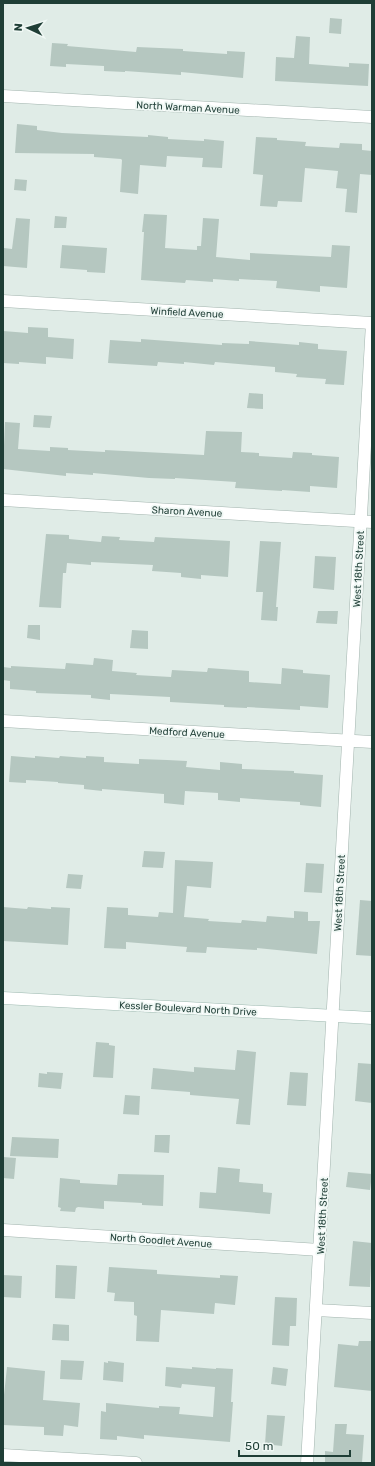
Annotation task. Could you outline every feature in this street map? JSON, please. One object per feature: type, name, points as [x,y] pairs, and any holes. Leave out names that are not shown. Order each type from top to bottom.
[{"type":"street","name":"North Warman Avenue","points":[[3,96],[372,117]]},
{"type":"street","name":"Winfield Avenue","points":[[3,301],[372,323]]},
{"type":"street","name":"West 18th Street","points":[[307,1463],[348,741],[366,521],[372,323]]},
{"type":"street","name":"Sharon Avenue","points":[[3,500],[366,521]]},
{"type":"street","name":"Medford Avenue","points":[[3,721],[372,742]]},
{"type":"street","name":"Kessler Boulevard North Drive","points":[[3,998],[372,1018]]},
{"type":"street","name":"North Goodlet Avenue","points":[[3,1230],[320,1250]]},
{"type":"street","points":[[316,1310],[372,1313]]},
{"type":"street","points":[[3,1455],[136,1463]]},
{"type":"building","points":[[330,18],[342,19],[341,34],[329,33]]},
{"type":"building","points":[[296,36],[310,37],[309,64],[349,67],[349,63],[369,64],[368,86],[275,81],[276,57],[294,58]]},
{"type":"building","points":[[52,43],[68,44],[67,46],[136,52],[137,47],[183,49],[183,51],[227,54],[227,51],[245,52],[243,78],[181,72],[181,75],[104,71],[104,66],[66,64],[66,67],[50,66]]},
{"type":"building","points":[[17,124],[37,126],[37,130],[62,133],[148,137],[148,135],[168,137],[168,139],[204,141],[204,139],[224,141],[222,168],[202,167],[203,158],[167,156],[166,167],[140,165],[138,194],[120,192],[121,159],[94,157],[94,154],[15,153]]},
{"type":"building","points":[[256,137],[306,142],[305,146],[339,148],[340,143],[362,144],[362,150],[372,151],[372,175],[360,174],[357,213],[345,212],[347,189],[336,188],[338,171],[305,168],[302,202],[278,201],[277,207],[260,206],[263,175],[253,174]]},
{"type":"building","points":[[15,179],[27,180],[26,191],[14,190]]},
{"type":"building","points":[[144,214],[167,215],[165,248],[197,250],[197,246],[201,246],[203,218],[219,219],[216,257],[250,260],[250,253],[331,257],[332,245],[350,246],[347,288],[320,286],[320,292],[276,288],[277,281],[213,279],[213,282],[186,280],[185,283],[141,280]]},
{"type":"building","points":[[55,216],[67,217],[66,228],[54,228]]},
{"type":"building","points":[[16,218],[30,219],[27,268],[3,266],[4,248],[12,249]]},
{"type":"building","points":[[62,245],[107,248],[105,273],[60,268]]},
{"type":"building","points":[[28,327],[48,328],[48,337],[74,339],[73,359],[46,357],[46,364],[19,362],[19,364],[3,363],[3,331],[28,333]]},
{"type":"building","points":[[141,339],[222,345],[222,343],[249,344],[249,341],[299,345],[299,342],[318,344],[318,349],[347,351],[344,385],[325,384],[326,379],[296,377],[297,374],[275,372],[275,367],[215,362],[214,365],[184,362],[184,364],[158,362],[157,366],[108,363],[110,340],[141,342]]},
{"type":"building","points":[[249,393],[263,394],[263,409],[247,408]]},
{"type":"building","points":[[34,415],[52,416],[50,428],[33,427]]},
{"type":"building","points":[[5,422],[20,423],[18,449],[50,451],[50,447],[68,448],[68,450],[105,452],[105,450],[204,455],[206,431],[242,432],[241,452],[259,453],[259,456],[292,458],[293,452],[339,457],[337,488],[310,486],[310,492],[282,491],[235,488],[236,482],[149,478],[93,473],[93,475],[66,473],[66,476],[3,469]]},
{"type":"building","points":[[46,534],[69,535],[69,539],[101,542],[102,536],[120,537],[119,540],[154,542],[155,537],[230,541],[228,577],[201,575],[201,579],[181,577],[181,573],[152,571],[153,565],[91,562],[91,565],[67,563],[66,573],[63,573],[61,608],[39,607]]},
{"type":"building","points":[[260,541],[281,542],[276,607],[278,607],[277,621],[261,620],[263,592],[256,592]]},
{"type":"building","points":[[315,556],[336,557],[334,590],[313,588]]},
{"type":"building","points":[[318,611],[338,611],[337,624],[316,623]]},
{"type":"building","points":[[28,625],[40,625],[40,640],[27,638]]},
{"type":"building","points":[[132,630],[148,631],[148,649],[130,648]]},
{"type":"building","points":[[94,658],[113,660],[112,671],[137,673],[136,675],[171,677],[172,670],[207,672],[208,668],[249,671],[249,682],[281,684],[282,668],[303,670],[303,673],[330,675],[328,708],[300,706],[300,710],[224,707],[224,705],[170,702],[170,697],[110,694],[110,700],[91,698],[91,695],[36,693],[36,691],[10,689],[10,681],[3,680],[3,667],[11,668],[11,666],[65,669],[66,663],[93,665]]},
{"type":"building","points":[[11,756],[35,758],[35,756],[59,758],[60,756],[86,758],[86,756],[104,757],[104,762],[139,764],[139,759],[187,761],[186,767],[220,770],[220,762],[242,764],[242,769],[294,771],[294,773],[323,775],[321,807],[300,805],[300,802],[240,798],[240,802],[218,800],[218,793],[185,791],[184,805],[164,803],[164,794],[84,789],[84,785],[58,782],[26,780],[26,783],[9,782]]},
{"type":"building","points":[[144,851],[165,852],[163,868],[142,867]]},
{"type":"building","points":[[175,860],[213,862],[211,888],[187,886],[184,917],[209,919],[208,921],[241,923],[242,920],[266,922],[267,916],[294,918],[294,911],[308,912],[308,921],[320,921],[317,954],[257,948],[257,950],[207,947],[206,953],[186,952],[187,947],[126,942],[126,949],[104,948],[107,907],[128,908],[128,915],[158,917],[159,912],[173,913]]},
{"type":"building","points":[[306,863],[324,864],[322,893],[304,892]]},
{"type":"building","points":[[68,874],[83,875],[81,889],[66,888]]},
{"type":"building","points":[[360,900],[372,901],[372,956],[356,955]]},
{"type":"building","points":[[3,907],[27,909],[28,907],[51,909],[51,907],[70,908],[68,945],[3,941]]},
{"type":"building","points":[[96,1042],[109,1043],[109,1045],[115,1046],[113,1078],[93,1077]]},
{"type":"building","points":[[237,1050],[256,1052],[250,1125],[236,1124],[239,1099],[190,1095],[190,1092],[151,1089],[153,1068],[194,1072],[194,1067],[235,1070]]},
{"type":"building","points":[[358,1063],[372,1064],[372,1103],[355,1101]]},
{"type":"building","points":[[47,1072],[63,1073],[61,1089],[38,1087],[39,1073],[47,1074]]},
{"type":"building","points":[[290,1072],[308,1073],[306,1106],[287,1105]]},
{"type":"building","points":[[125,1095],[140,1096],[139,1115],[123,1114]]},
{"type":"building","points":[[155,1135],[170,1135],[169,1153],[154,1152]]},
{"type":"building","points":[[12,1137],[59,1139],[58,1158],[10,1156]]},
{"type":"building","points":[[3,1157],[16,1158],[14,1179],[3,1178]]},
{"type":"building","points":[[218,1167],[240,1169],[239,1182],[263,1184],[263,1192],[272,1193],[270,1214],[199,1208],[200,1192],[216,1193]]},
{"type":"building","points":[[348,1172],[372,1174],[370,1190],[346,1187]]},
{"type":"building","points":[[118,1174],[164,1175],[163,1206],[142,1205],[142,1203],[104,1201],[104,1209],[78,1207],[76,1208],[75,1212],[60,1211],[61,1208],[58,1207],[60,1178],[80,1180],[80,1183],[117,1185]]},
{"type":"building","points":[[353,1241],[372,1243],[370,1287],[349,1286]]},
{"type":"building","points":[[56,1265],[77,1266],[75,1299],[55,1298]]},
{"type":"building","points":[[109,1267],[157,1270],[157,1274],[220,1278],[220,1275],[238,1276],[235,1305],[215,1303],[214,1314],[161,1310],[159,1342],[136,1341],[137,1316],[134,1315],[134,1302],[114,1301],[115,1293],[107,1292]]},
{"type":"building","points":[[3,1275],[22,1276],[21,1298],[3,1297]]},
{"type":"building","points":[[275,1297],[297,1298],[296,1326],[290,1326],[289,1346],[272,1345]]},
{"type":"building","points":[[53,1324],[69,1325],[69,1341],[52,1340]]},
{"type":"building","points":[[359,1341],[372,1341],[372,1391],[334,1387],[338,1344],[358,1346]]},
{"type":"building","points":[[61,1360],[84,1361],[82,1380],[60,1379]]},
{"type":"building","points":[[108,1361],[124,1363],[123,1382],[103,1380],[104,1362],[108,1363]]},
{"type":"building","points":[[7,1367],[45,1371],[43,1400],[80,1403],[78,1427],[64,1425],[63,1436],[44,1435],[44,1427],[3,1425],[3,1395]]},
{"type":"building","points":[[166,1367],[192,1369],[192,1367],[233,1369],[231,1402],[233,1402],[230,1442],[144,1435],[144,1439],[117,1436],[117,1440],[100,1439],[101,1411],[106,1412],[106,1403],[159,1408],[159,1406],[180,1407],[179,1414],[213,1417],[215,1387],[182,1384],[181,1388],[165,1386]]},
{"type":"building","points":[[273,1367],[288,1369],[286,1386],[271,1384]]},
{"type":"building","points":[[267,1415],[285,1416],[282,1446],[265,1444]]},
{"type":"building","points":[[335,1424],[347,1424],[346,1434],[364,1435],[362,1463],[325,1463],[325,1451],[333,1452]]}]
